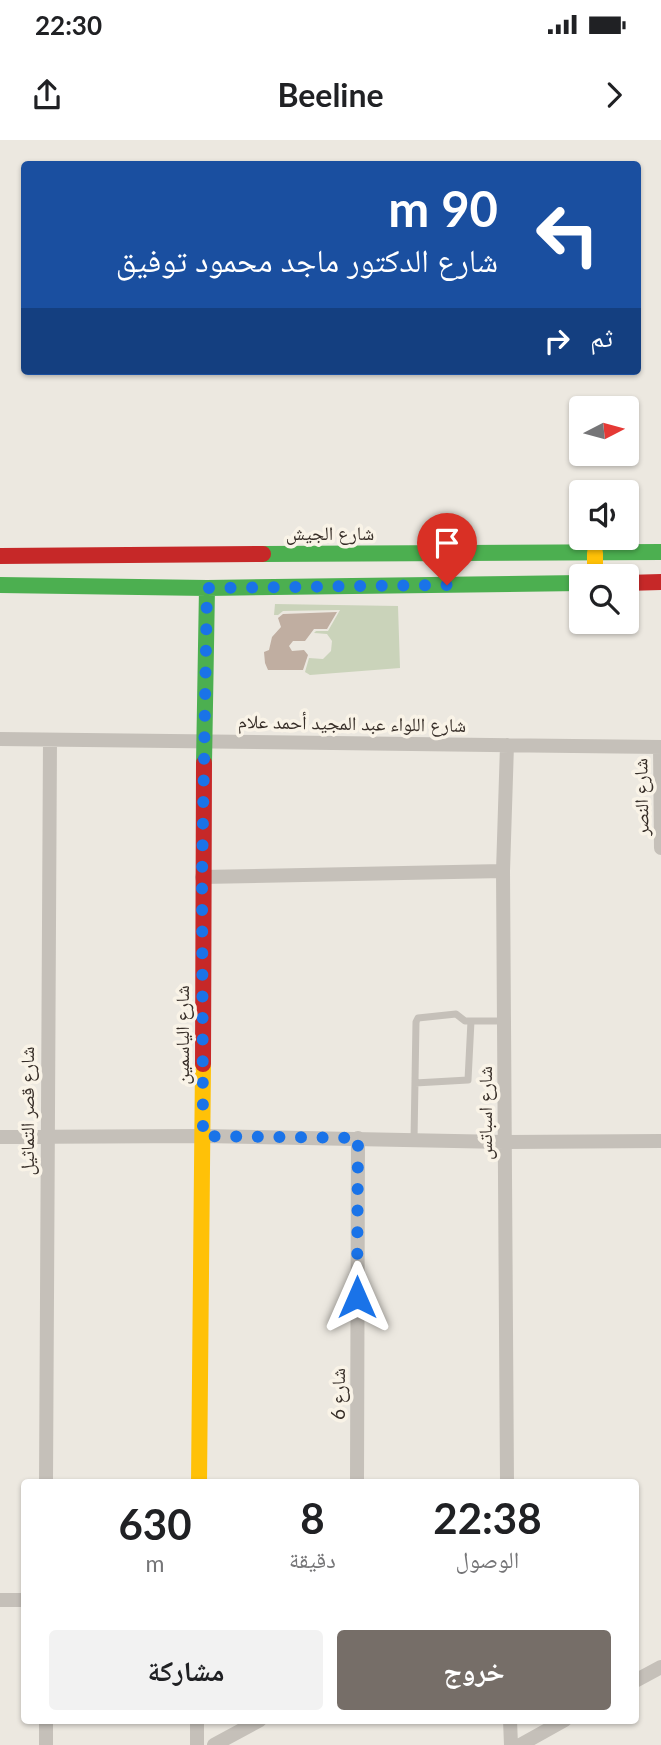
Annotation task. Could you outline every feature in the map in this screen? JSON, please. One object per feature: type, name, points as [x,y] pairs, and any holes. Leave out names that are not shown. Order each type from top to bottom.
[{"type":"street","name":"شارع الجيش","points":[[0,556],[661,552]]},
{"type":"street","points":[[595,553],[595,564]]},
{"type":"street","points":[[639,583],[661,582]]},
{"type":"street","points":[[0,585],[207,588],[569,583]]},
{"type":"street","name":"شارع الياسمين","points":[[199,1479],[203,1136],[203,740],[207,588]]},
{"type":"street","name":"شارع اللواء عبد المجيد أحمد علام","points":[[0,738],[660,747]]},
{"type":"street","name":"شارع قصر التماثيل","points":[[46,1479],[50,740]]},
{"type":"street","name":"شارع اسباتس","points":[[507,744],[503,871],[507,1479]]},
{"type":"street","name":"شارع النصر","points":[[660,747],[661,848]]},
{"type":"street","points":[[202,877],[503,871]]},
{"type":"street","points":[[0,1137],[203,1136],[504,1142],[661,1141]]},
{"type":"street","name":"شارع 6","points":[[357,1479],[358,1138]]},
{"type":"street","points":[[0,1600],[21,1600]]},
{"type":"street","points":[[639,1679],[661,1667]]},
{"type":"street","points":[[46,1724],[46,1745]]},
{"type":"street","points":[[197,1724],[197,1745]]},
{"type":"street","points":[[214,1745],[253,1724]]},
{"type":"street","points":[[510,1724],[511,1745]]},
{"type":"street","points":[[520,1745],[558,1724]]},
{"type":"lane","points":[[414,1140],[418,1018],[456,1014],[463,1020],[504,1021]]},
{"type":"lane","points":[[415,1083],[468,1080],[471,1021]]},
{"type":"green space","points":[[275,604],[398,606],[400,668],[310,675],[305,672],[309,658],[323,659],[331,651],[332,641],[327,634],[314,633],[328,631],[340,610],[283,611],[274,615]]},
{"type":"building","points":[[337,612],[327,629],[314,629],[305,641],[293,641],[289,646],[292,651],[304,650],[308,655],[303,670],[268,670],[264,652],[269,650],[272,637],[281,627],[278,618],[283,614]]},
{"type":"traffic: fast","points":[[263,554],[661,552]]},
{"type":"traffic: fast","points":[[0,585],[207,588],[569,583]]},
{"type":"traffic: fast","points":[[204,763],[207,588]]},
{"type":"traffic: slow","points":[[595,553],[595,564]]},
{"type":"traffic: slow","points":[[199,1479],[203,1064]]},
{"type":"traffic: jam","points":[[0,556],[263,554]]},
{"type":"traffic: jam","points":[[639,583],[661,582]]},
{"type":"traffic: jam","points":[[203,1064],[204,763]]},
{"type":"route","points":[[357,1297],[358,1138],[203,1136],[202,877],[207,588],[447,585]]}]
